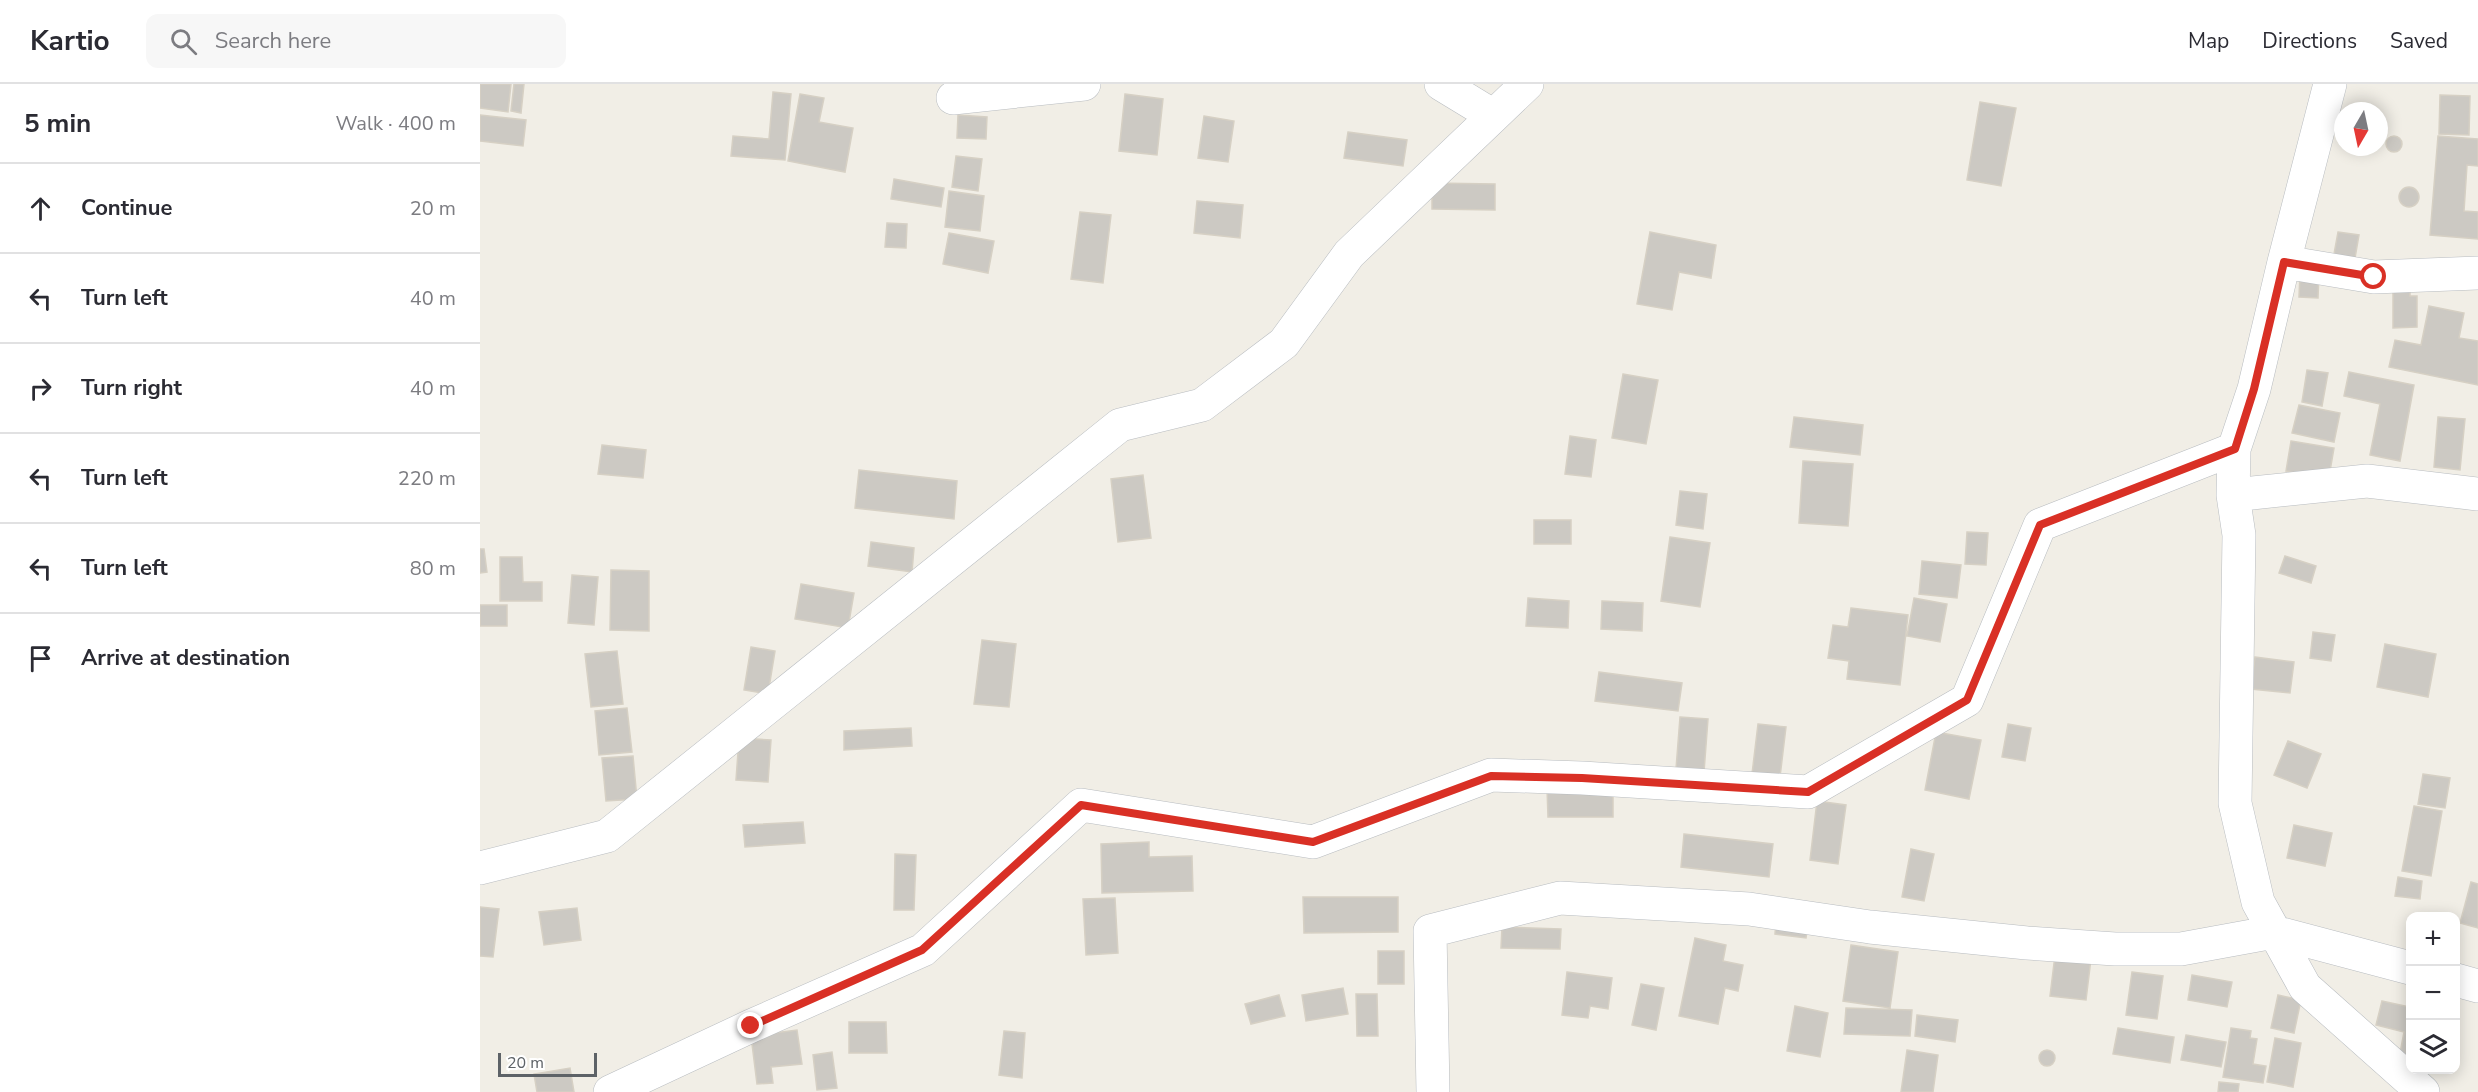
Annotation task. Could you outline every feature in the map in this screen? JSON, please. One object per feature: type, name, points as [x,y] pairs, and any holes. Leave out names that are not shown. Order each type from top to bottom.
[{"type":"street","points":[[952,98],[1084,84]]},
{"type":"street","points":[[1441,84],[1492,115]]},
{"type":"street","points":[[480,868],[607,836],[1120,425],[1202,405],[1284,343],[1349,254],[1527,84]]},
{"type":"street","points":[[2330,84],[2254,389],[2235,449],[2233,495],[2239,535],[2235,802],[2258,903],[2305,987],[2423,1092]]},
{"type":"street","points":[[2284,262],[2374,277],[2478,273]]},
{"type":"street","points":[[610,1092],[922,950],[1081,805],[1313,842],[1491,776],[1582,778],[1808,792],[1967,700],[2040,525],[2235,449]]},
{"type":"street","points":[[2233,495],[2367,481],[2478,494]]},
{"type":"street","points":[[1433,1092],[1430,931],[1560,898],[1749,909],[1870,927],[2027,944],[2115,949],[2181,949],[2274,932],[2406,967]]},
{"type":"street","points":[[2460,981],[2478,986]]},
{"type":"building","points":[[480,84],[511,84],[508,112],[480,108]]},
{"type":"building","points":[[514,84],[524,84],[521,113],[511,111]]},
{"type":"building","points":[[773,92],[791,94],[785,160],[731,156],[733,136],[769,139]]},
{"type":"building","points":[[800,94],[824,98],[819,122],[853,128],[845,172],[788,161]]},
{"type":"building","points":[[1125,94],[1163,99],[1157,155],[1119,151]]},
{"type":"building","points":[[2440,95],[2470,96],[2469,135],[2439,134]]},
{"type":"building","points":[[1980,102],[2016,108],[2001,186],[1967,180]]},
{"type":"building","points":[[480,115],[526,120],[523,146],[480,141]]},
{"type":"building","points":[[958,115],[987,117],[986,139],[957,138]]},
{"type":"building","points":[[1204,116],[1234,121],[1228,162],[1198,158]]},
{"type":"building","points":[[1348,132],[1407,140],[1403,166],[1344,158]]},
{"type":"building","points":[[2438,136],[2478,139],[2478,166],[2467,165],[2464,211],[2478,212],[2478,239],[2430,235]]},
{"type":"building","points":[[2391,137],[2397,137],[2401,141],[2401,147],[2397,151],[2391,151],[2388,148],[2388,140]]},
{"type":"building","points":[[956,156],[982,159],[978,191],[952,187]]},
{"type":"building","points":[[894,179],[944,188],[941,207],[891,199]]},
{"type":"building","points":[[1432,183],[1495,184],[1495,210],[1432,209]]},
{"type":"building","points":[[2409,187],[2416,190],[2419,197],[2416,204],[2409,207],[2402,204],[2399,197],[2402,190]]},
{"type":"building","points":[[949,191],[984,196],[980,231],[945,227]]},
{"type":"building","points":[[1197,201],[1243,205],[1240,238],[1194,233]]},
{"type":"building","points":[[1080,212],[1111,215],[1103,283],[1071,279]]},
{"type":"building","points":[[887,223],[907,224],[906,248],[885,247]]},
{"type":"building","points":[[1650,232],[1716,245],[1711,278],[1679,272],[1672,310],[1637,304]]},
{"type":"building","points":[[2338,232],[2359,235],[2355,258],[2334,254]]},
{"type":"building","points":[[949,233],[994,241],[988,273],[943,264]]},
{"type":"building","points":[[2300,273],[2319,274],[2318,298],[2299,297]]},
{"type":"building","points":[[2393,284],[2410,284],[2410,296],[2417,296],[2417,327],[2393,328]]},
{"type":"building","points":[[2429,306],[2464,313],[2459,338],[2478,341],[2478,385],[2389,367],[2395,340],[2421,345]]},
{"type":"building","points":[[2307,370],[2328,373],[2322,406],[2302,402]]},
{"type":"building","points":[[2349,372],[2414,385],[2400,461],[2370,455],[2380,404],[2344,396]]},
{"type":"building","points":[[1623,374],[1658,380],[1646,444],[1612,438]]},
{"type":"building","points":[[2299,405],[2340,413],[2334,442],[2292,433]]},
{"type":"building","points":[[1794,417],[1863,425],[1860,455],[1790,447]]},
{"type":"building","points":[[2438,417],[2465,419],[2460,470],[2434,467]]},
{"type":"building","points":[[1570,436],[1596,440],[1591,477],[1565,474]]},
{"type":"building","points":[[2291,441],[2334,448],[2329,477],[2286,471]]},
{"type":"building","points":[[602,445],[646,450],[643,478],[598,474]]},
{"type":"building","points":[[1803,461],[1853,464],[1848,526],[1799,523]]},
{"type":"building","points":[[859,470],[957,481],[954,519],[855,508]]},
{"type":"building","points":[[1143,475],[1151,538],[1118,542],[1111,479]]},
{"type":"building","points":[[1680,491],[1707,494],[1703,529],[1676,525]]},
{"type":"building","points":[[1534,520],[1571,520],[1571,544],[1534,544]]},
{"type":"building","points":[[1967,532],[1988,533],[1986,565],[1965,564]]},
{"type":"building","points":[[1670,537],[1710,543],[1700,607],[1661,601]]},
{"type":"building","points":[[871,542],[914,548],[912,572],[868,566]]},
{"type":"building","points":[[480,549],[484,549],[487,572],[480,573]]},
{"type":"building","points":[[2285,556],[2316,566],[2311,583],[2279,573]]},
{"type":"building","points":[[500,557],[522,557],[523,582],[542,582],[542,601],[500,601]]},
{"type":"building","points":[[1922,561],[1961,565],[1957,598],[1919,594]]},
{"type":"building","points":[[611,570],[649,571],[649,631],[610,630]]},
{"type":"building","points":[[572,575],[598,577],[594,625],[568,623]]},
{"type":"building","points":[[801,584],[854,593],[848,628],[795,619]]},
{"type":"building","points":[[1528,598],[1569,601],[1568,628],[1526,626]]},
{"type":"building","points":[[1914,598],[1947,604],[1940,642],[1907,636]]},
{"type":"building","points":[[1602,601],[1643,603],[1642,631],[1601,629]]},
{"type":"building","points":[[480,605],[507,605],[507,626],[480,626]]},
{"type":"building","points":[[1851,608],[1908,615],[1900,685],[1847,679],[1849,661],[1828,658],[1833,625],[1848,627]]},
{"type":"building","points":[[2313,632],[2335,635],[2331,661],[2310,658]]},
{"type":"building","points":[[982,640],[1016,644],[1009,707],[974,704]]},
{"type":"building","points":[[2385,644],[2436,654],[2428,697],[2377,687]]},
{"type":"building","points":[[751,647],[775,651],[768,694],[744,690]]},
{"type":"building","points":[[617,651],[623,704],[591,707],[585,654]]},
{"type":"building","points":[[2255,657],[2294,662],[2290,693],[2251,689]]},
{"type":"building","points":[[1599,672],[1682,683],[1678,711],[1595,701]]},
{"type":"building","points":[[627,708],[632,752],[599,755],[595,711]]},
{"type":"building","points":[[1680,717],[1708,719],[1704,772],[1676,769]]},
{"type":"building","points":[[1758,724],[1786,727],[1780,777],[1752,774]]},
{"type":"building","points":[[2008,724],[2031,728],[2025,761],[2002,757]]},
{"type":"building","points":[[911,728],[912,746],[844,750],[844,731]]},
{"type":"building","points":[[1936,732],[1981,740],[1969,799],[1925,790]]},
{"type":"building","points":[[739,738],[771,740],[768,782],[736,780]]},
{"type":"building","points":[[2288,741],[2321,754],[2307,788],[2274,775]]},
{"type":"building","points":[[633,756],[637,799],[606,801],[602,758]]},
{"type":"building","points":[[2423,774],[2450,778],[2445,808],[2418,804]]},
{"type":"building","points":[[1547,788],[1613,789],[1613,817],[1548,817]]},
{"type":"building","points":[[1817,801],[1846,805],[1838,864],[1810,860]]},
{"type":"building","points":[[2414,806],[2442,811],[2431,876],[2402,871]]},
{"type":"building","points":[[803,822],[805,843],[745,847],[743,825]]},
{"type":"building","points":[[2294,825],[2332,833],[2325,866],[2287,858]]},
{"type":"building","points":[[1684,834],[1773,844],[1769,877],[1681,867]]},
{"type":"building","points":[[1149,842],[1149,857],[1192,856],[1193,891],[1102,893],[1101,844]]},
{"type":"building","points":[[1911,849],[1934,854],[1924,901],[1902,897]]},
{"type":"building","points":[[895,854],[916,855],[914,910],[894,910]]},
{"type":"building","points":[[2398,877],[2422,881],[2420,899],[2395,896]]},
{"type":"building","points":[[2471,882],[2478,884],[2478,928],[2460,923]]},
{"type":"building","points":[[1303,897],[1398,897],[1398,932],[1304,933]]},
{"type":"building","points":[[1115,898],[1118,953],[1086,955],[1083,899]]},
{"type":"building","points":[[480,907],[499,909],[493,957],[480,956]]},
{"type":"building","points":[[577,908],[581,940],[544,945],[539,912]]},
{"type":"building","points":[[1776,920],[1808,924],[1806,938],[1775,934]]},
{"type":"building","points":[[1502,927],[1561,929],[1560,949],[1501,948]]},
{"type":"building","points":[[1695,938],[1726,945],[1723,961],[1743,965],[1738,991],[1725,988],[1718,1024],[1679,1016]]},
{"type":"building","points":[[1851,945],[1898,952],[1890,1008],[1843,1001]]},
{"type":"building","points":[[1378,951],[1404,951],[1404,984],[1378,984]]},
{"type":"building","points":[[2055,955],[2091,959],[2086,1000],[2050,996]]},
{"type":"building","points":[[1567,972],[1612,978],[1608,1009],[1590,1006],[1588,1018],[1562,1015]]},
{"type":"building","points":[[2132,972],[2163,976],[2157,1019],[2126,1015]]},
{"type":"building","points":[[2192,975],[2232,982],[2227,1007],[2188,1000]]},
{"type":"building","points":[[1641,984],[1664,988],[1656,1030],[1632,1025]]},
{"type":"building","points":[[1343,988],[1348,1014],[1306,1021],[1302,995]]},
{"type":"building","points":[[1356,994],[1377,994],[1378,1036],[1357,1036]]},
{"type":"building","points":[[1279,995],[1285,1016],[1251,1024],[1245,1004]]},
{"type":"building","points":[[2278,995],[2301,1000],[2294,1033],[2271,1028]]},
{"type":"building","points":[[2382,1001],[2406,1006],[2406,1055],[2400,1053],[2404,1032],[2376,1025]]},
{"type":"building","points":[[1795,1006],[1828,1013],[1820,1057],[1787,1051]]},
{"type":"building","points":[[1846,1008],[1912,1010],[1910,1036],[1844,1034]]},
{"type":"building","points":[[1917,1015],[1958,1020],[1955,1042],[1915,1036]]},
{"type":"building","points":[[849,1022],[886,1022],[887,1053],[849,1053]]},
{"type":"building","points":[[2118,1028],[2174,1037],[2170,1063],[2113,1054]]},
{"type":"building","points":[[2231,1028],[2251,1031],[2250,1038],[2257,1039],[2253,1064],[2266,1066],[2263,1083],[2223,1077]]},
{"type":"building","points":[[797,1030],[802,1064],[771,1067],[773,1083],[757,1084],[751,1036]]},
{"type":"building","points":[[1004,1031],[1025,1033],[1022,1078],[999,1075]]},
{"type":"building","points":[[2186,1035],[2226,1042],[2221,1067],[2181,1060]]},
{"type":"building","points":[[2275,1038],[2301,1043],[2293,1087],[2267,1082]]},
{"type":"building","points":[[1907,1050],[1938,1055],[1933,1092],[1901,1092]]},
{"type":"building","points":[[2044,1050],[2050,1050],[2055,1058],[2053,1064],[2044,1066],[2039,1061],[2039,1055]]},
{"type":"building","points":[[832,1052],[837,1088],[817,1090],[813,1055]]},
{"type":"building","points":[[570,1068],[574,1092],[537,1092],[534,1074]]},
{"type":"building","points":[[2219,1082],[2239,1084],[2238,1092],[2218,1092]]},
{"type":"route","points":[[751,1026],[922,950],[1081,805],[1313,842],[1491,776],[1582,778],[1808,792],[1967,700],[2040,525],[2235,449],[2254,389],[2284,262],[2374,277]]}]
